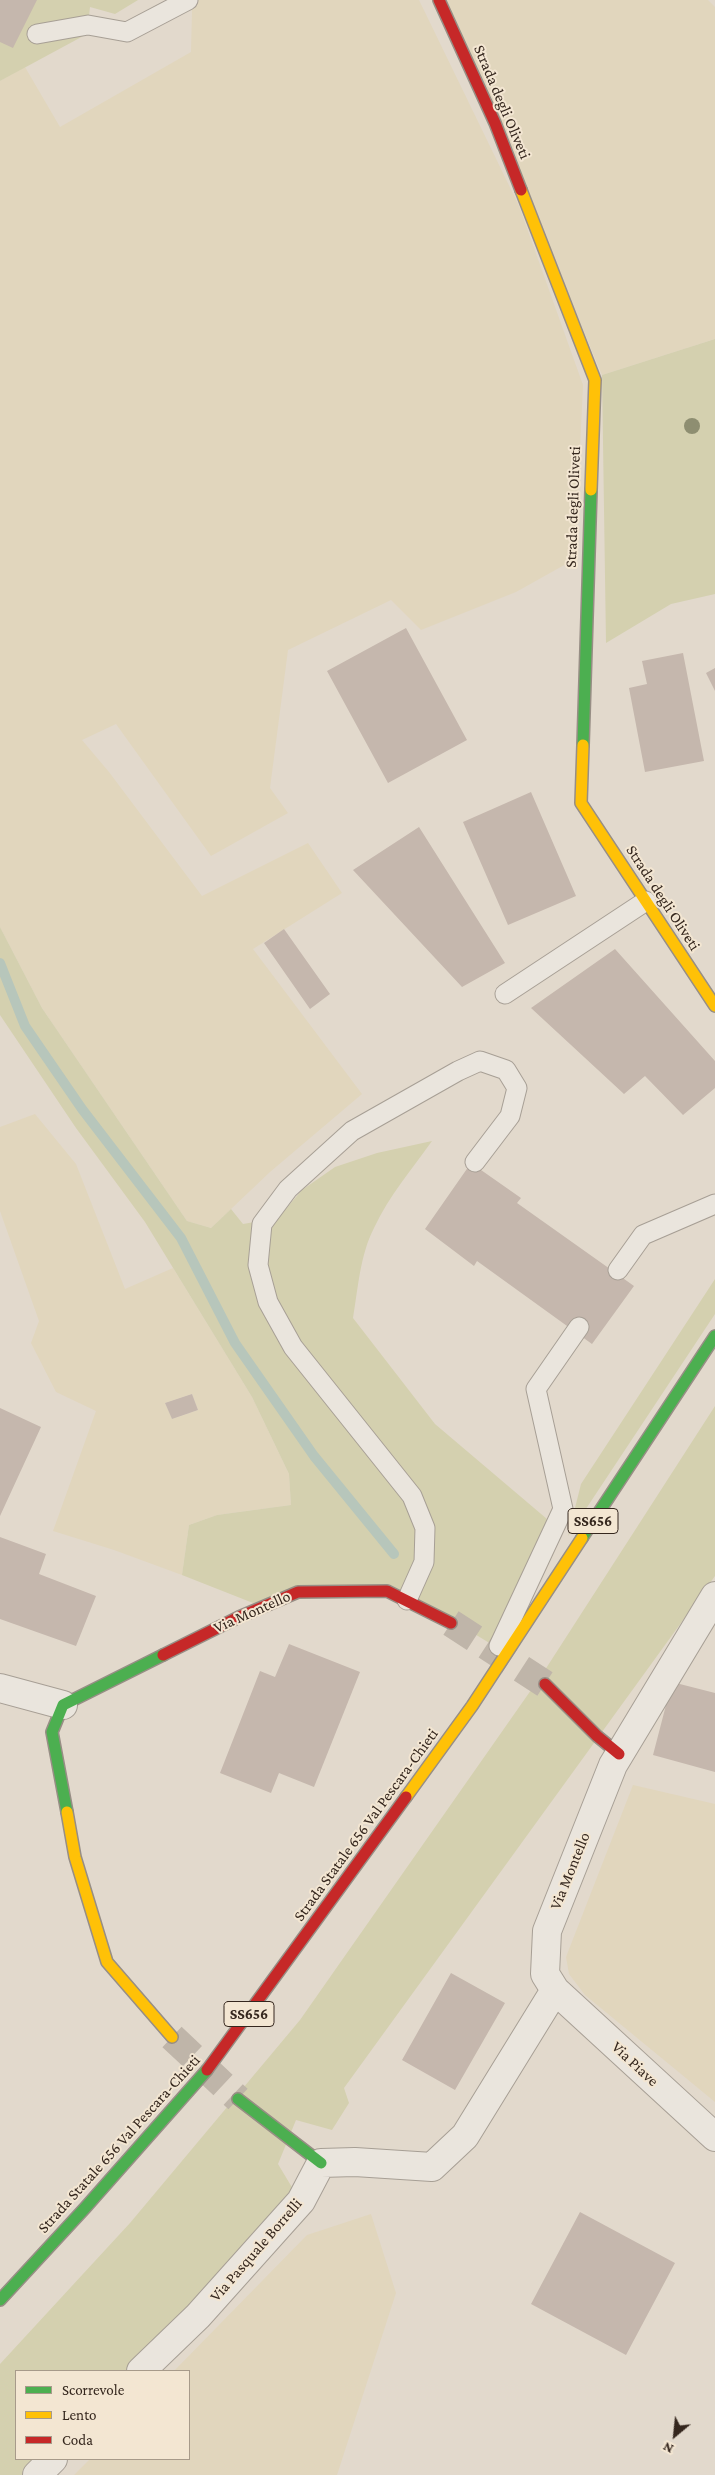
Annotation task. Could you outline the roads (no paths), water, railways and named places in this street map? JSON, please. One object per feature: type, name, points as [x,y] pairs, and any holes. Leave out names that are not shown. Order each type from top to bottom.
[{"type":"main road","name":"Strada degli Oliveti","points":[[439,0],[495,123],[595,380],[581,803],[715,1006]]},
{"type":"main road","name":"Strada Statale 656 Val Pescara-Chieti","points":[[0,2300],[86,2208],[217,2058],[472,1706],[715,1336]]},
{"type":"main road","name":"Via Montello","points":[[63,1705],[238,1617],[298,1592],[387,1590],[451,1623]]},
{"type":"main road","points":[[545,1684],[597,1736],[619,1754]]},
{"type":"main road","points":[[63,1705],[52,1732],[75,1857],[106,1962],[172,2037]]},
{"type":"main road","points":[[238,2099],[321,2163]]},
{"type":"street","name":"Via Montello","points":[[555,1990],[545,1974],[546,1931],[612,1765],[715,1596]]},
{"type":"street","points":[[0,1688],[63,1705]]},
{"type":"street","points":[[321,2163],[363,2162],[432,2167],[466,2136],[555,1990]]},
{"type":"street","name":"Via Piave","points":[[555,1990],[715,2137]]},
{"type":"street","name":"Via Pasquale Borrelli","points":[[142,2370],[198,2316],[301,2201],[321,2163]]},
{"type":"street","points":[[37,2475],[52,2460]]},
{"type":"lane","points":[[37,34],[88,24],[127,32],[188,0]]},
{"type":"lane","points":[[505,994],[646,901]]},
{"type":"lane","points":[[407,1600],[424,1562],[425,1528],[412,1496],[385,1458],[324,1388],[293,1347],[272,1309],[258,1265],[262,1224],[288,1190],[352,1131],[458,1071],[480,1061],[506,1070],[517,1088],[510,1116],[475,1162]]},
{"type":"lane","points":[[618,1270],[643,1235],[715,1204]]},
{"type":"lane","points":[[472,1706],[562,1509],[536,1389],[579,1327]]},
{"type":"waterway","points":[[0,963],[25,1026],[82,1109],[181,1238],[235,1343],[314,1456],[394,1554]]},
{"type":"tunnel","points":[[451,1623],[545,1684]]},
{"type":"tunnel","points":[[172,2037],[238,2099]]}]
